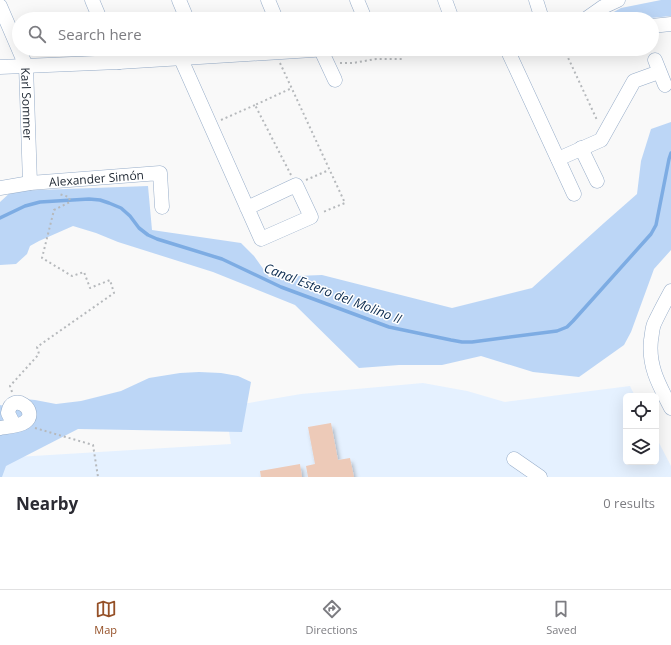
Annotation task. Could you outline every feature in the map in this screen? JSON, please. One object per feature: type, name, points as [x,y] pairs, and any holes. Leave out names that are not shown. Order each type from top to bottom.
[{"type":"street","points":[[92,0],[97,12]]},
{"type":"street","points":[[180,0],[184,12]]},
{"type":"street","points":[[268,0],[273,12]]},
{"type":"street","points":[[357,0],[362,12]]},
{"type":"street","points":[[445,0],[449,12]]},
{"type":"street","points":[[536,0],[540,12]]},
{"type":"street","points":[[596,12],[618,0]]},
{"type":"street","name":"Karl Sommer","points":[[0,6],[12,34]]},
{"type":"street","points":[[659,25],[671,24]]},
{"type":"street","name":"Karl Sommer","points":[[22,56],[26,66],[30,183]]},
{"type":"street","points":[[117,56],[120,62]]},
{"type":"street","points":[[0,67],[180,59],[190,56]]},
{"type":"street","points":[[324,56],[335,80]]},
{"type":"street","points":[[510,56],[574,194]]},
{"type":"street","points":[[180,59],[210,125],[247,208],[261,239],[311,217],[296,185],[247,208]]},
{"type":"street","points":[[558,159],[601,140],[634,81],[657,66],[664,85]]},
{"type":"street","points":[[582,148],[597,181]]},
{"type":"street","name":"Alexander Simón","points":[[0,188],[30,183],[160,173],[162,207]]},
{"type":"street","points":[[671,290],[654,325],[650,346],[654,374],[671,408]]},
{"type":"street","points":[[12,425],[25,422],[29,416],[29,411],[25,405],[15,403]]},
{"type":"street","points":[[514,459],[540,477]]},
{"type":"path","points":[[567,56],[604,135]]},
{"type":"path","points":[[327,63],[353,63],[376,59],[404,59]]},
{"type":"path","points":[[283,70],[344,204],[311,217]]},
{"type":"path","points":[[210,125],[292,88]]},
{"type":"path","points":[[255,105],[296,185],[329,170]]},
{"type":"path","points":[[15,403],[10,386],[39,354],[37,347],[114,293],[110,280],[90,288],[84,272],[72,276],[42,258],[54,210],[70,202],[69,197]]},
{"type":"path","points":[[12,425],[93,445],[98,477]]},
{"type":"shaded area","points":[[661,0],[671,0],[671,16],[659,17],[659,12],[614,12],[621,8]]},
{"type":"shaded area","points":[[671,122],[671,250],[654,269],[631,332],[624,345],[579,377],[533,372],[481,356],[442,365],[399,365],[359,368],[295,305],[213,272],[73,226],[30,246],[27,254],[16,264],[0,265],[0,202],[12,191],[148,186],[152,230],[241,243],[254,256],[269,277],[322,275],[452,308],[532,288],[637,194],[641,161],[651,129]]},
{"type":"shaded area","points":[[180,373],[221,373],[238,376],[251,382],[242,432],[78,429],[6,466],[2,477],[0,477],[0,405],[4,406],[25,399],[56,404],[81,401],[121,391],[149,378]]},
{"type":"shaded area","points":[[423,383],[467,391],[505,402],[630,386],[634,393],[623,393],[623,465],[659,465],[659,443],[671,466],[671,477],[0,477],[0,458],[231,444],[225,407],[301,394]]},
{"type":"building","points":[[331,423],[338,460],[350,458],[354,477],[308,477],[306,466],[315,464],[308,427]]},
{"type":"building","points":[[300,464],[302,477],[261,477],[260,471]]},
{"type":"waterway","name":"Canal Estero del Molino II","points":[[0,218],[25,206],[40,202],[89,199],[100,200],[121,208],[130,216],[139,228],[148,235],[222,259],[281,287],[389,327],[462,342],[472,342],[557,331],[567,327],[651,234],[656,225],[671,153]]}]
